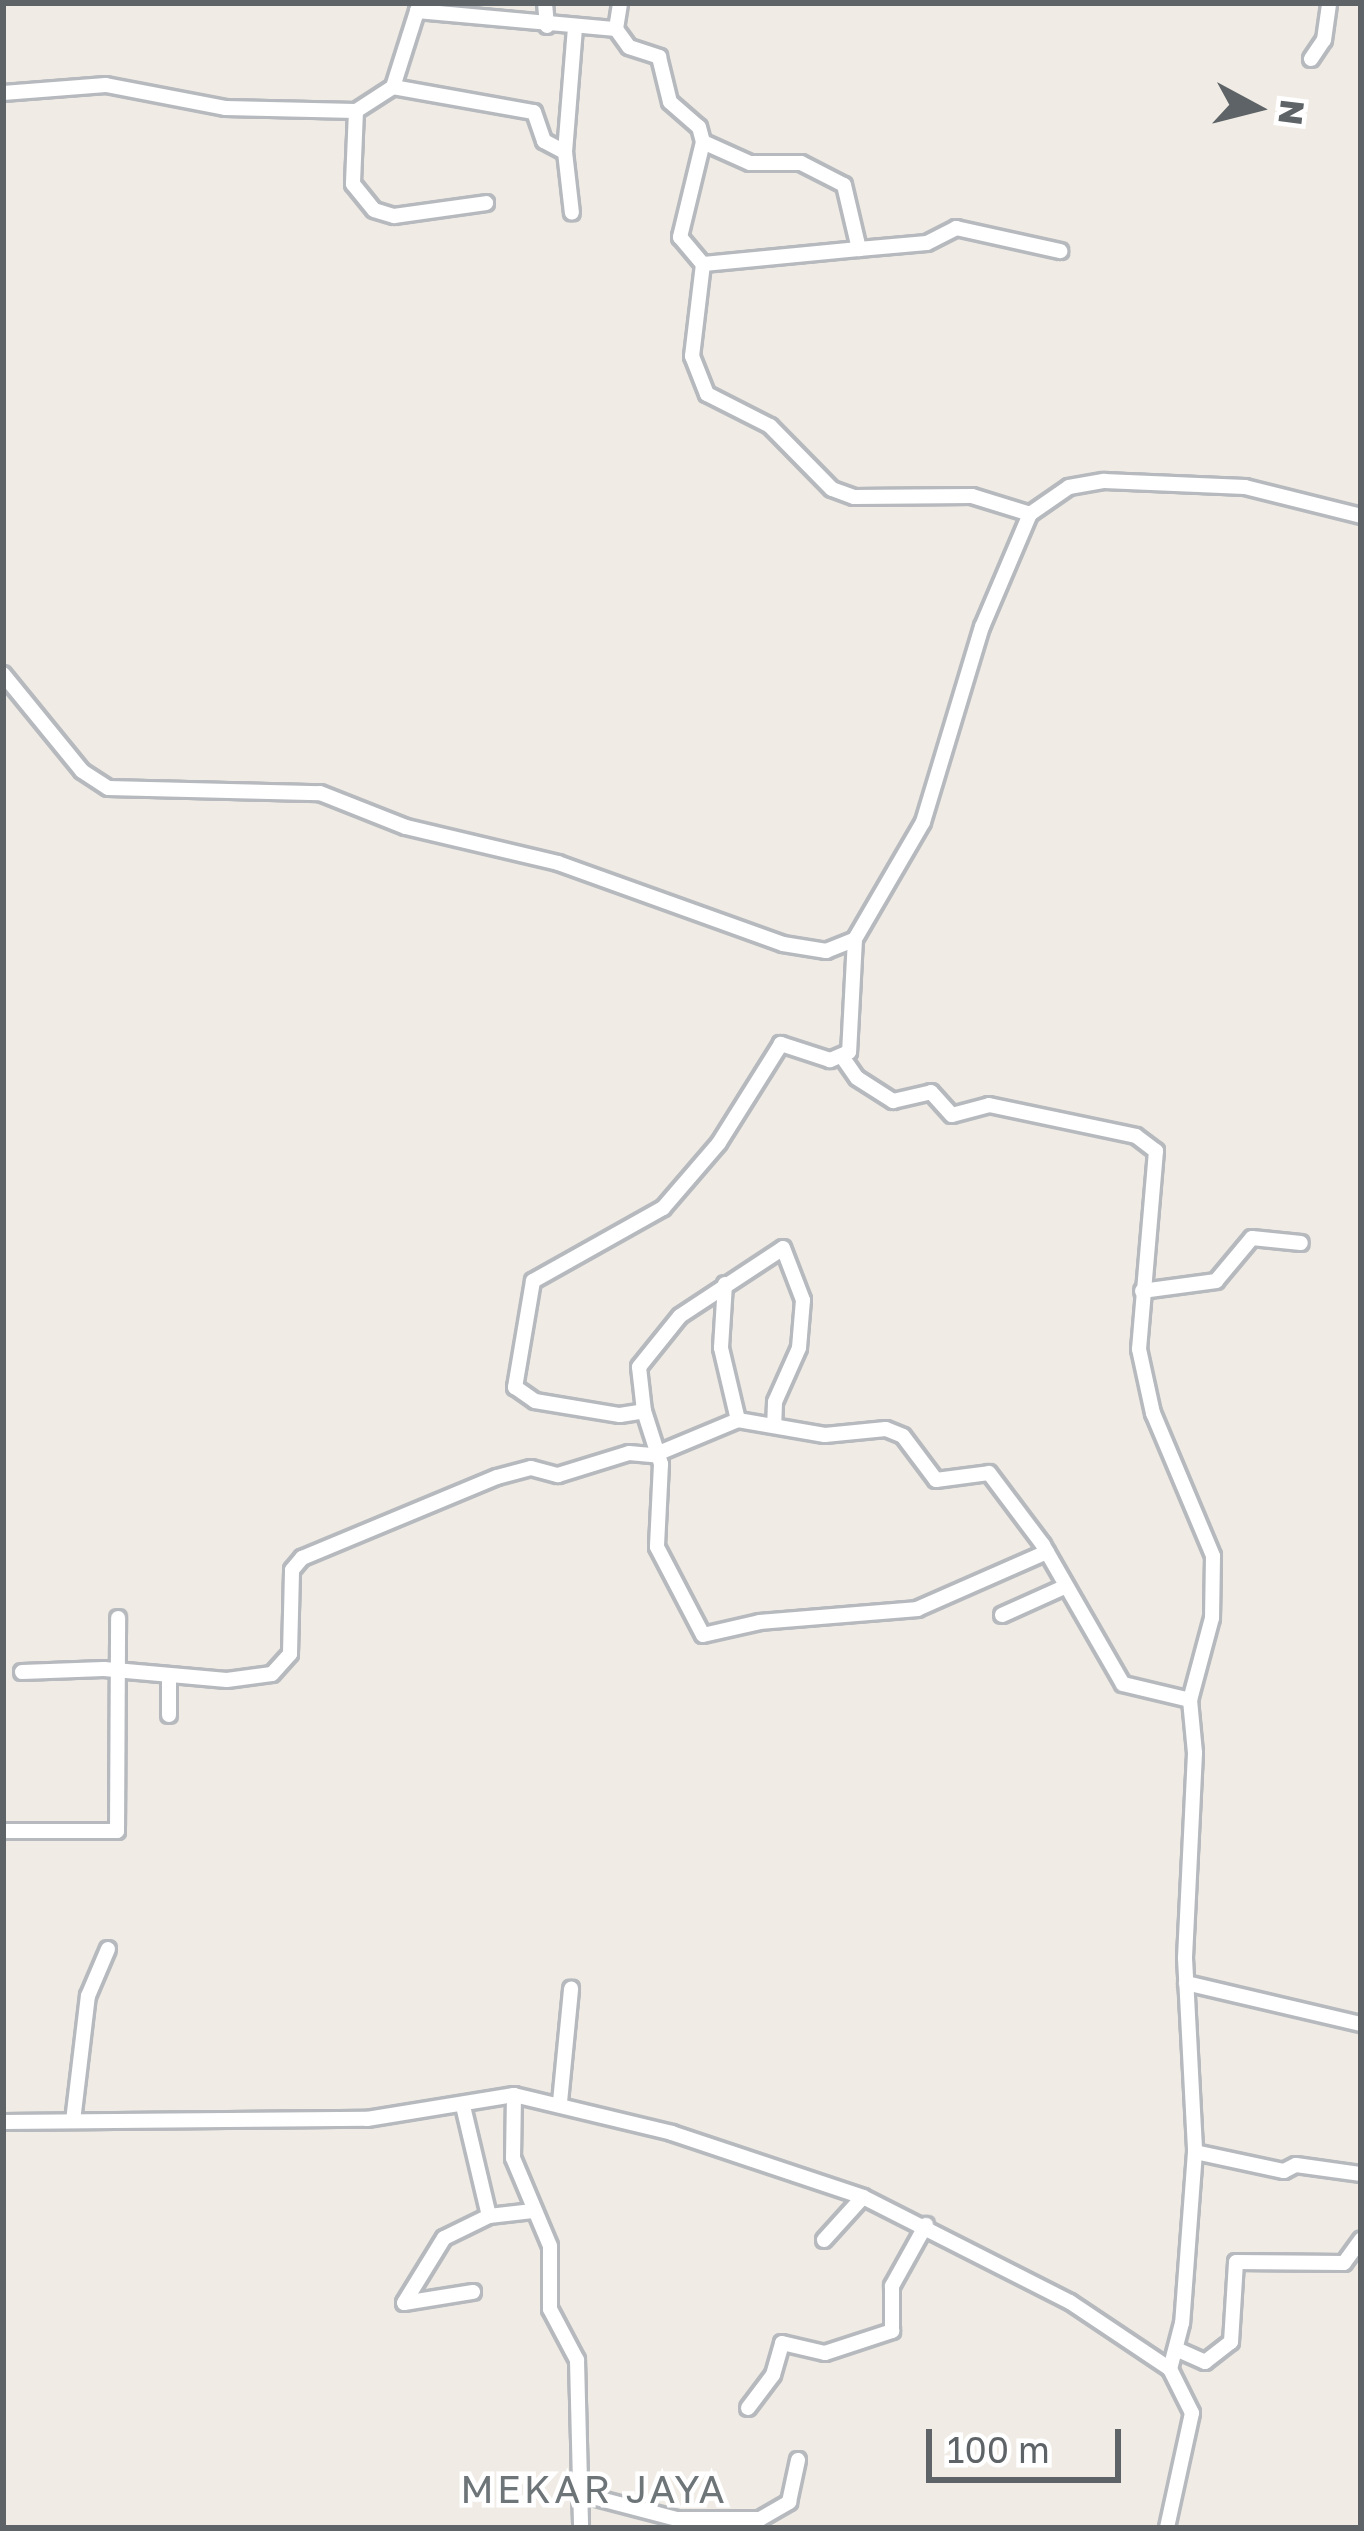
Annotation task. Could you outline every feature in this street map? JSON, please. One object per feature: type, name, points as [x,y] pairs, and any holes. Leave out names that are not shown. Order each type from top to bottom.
[{"type":"street","points":[[545,3],[547,26]]},
{"type":"street","points":[[620,3],[616,28],[629,46],[659,57],[670,102],[699,128],[703,142],[680,237],[703,264],[692,356],[707,394],[770,426],[832,489],[854,497],[972,496],[1030,514]]},
{"type":"street","points":[[1311,59],[1329,3]]},
{"type":"street","points":[[3,93],[106,85],[225,108],[356,111],[393,87],[419,7],[547,26],[616,28]]},
{"type":"street","points":[[572,213],[565,152],[575,28]]},
{"type":"street","points":[[393,87],[523,107],[537,115],[544,141],[565,152]]},
{"type":"street","points":[[356,111],[353,184],[374,210],[394,215],[486,202]]},
{"type":"street","points":[[703,142],[750,163],[801,163],[844,185],[859,249]]},
{"type":"street","points":[[703,264],[927,243],[956,227],[1060,251]]},
{"type":"street","points":[[843,1058],[855,1020],[855,939],[929,807],[982,627],[1030,514],[1069,488],[1104,481],[1245,487],[1361,516]]},
{"type":"street","points":[[3,674],[82,771],[108,788],[320,793],[406,827],[558,863],[783,944],[826,951],[855,939]]},
{"type":"street","points":[[644,1411],[610,1414],[517,1393],[513,1374],[529,1287],[663,1208],[718,1143],[781,1045],[843,1058],[857,1078],[893,1101],[931,1092],[952,1115],[989,1105],[1144,1139],[1157,1159],[1139,1349],[1154,1413],[1212,1543],[1212,1618],[1190,1700],[1195,1753],[1186,1984],[1195,2152],[1176,2349],[1170,2369]]},
{"type":"street","points":[[1142,1291],[1216,1281],[1252,1238],[1301,1243]]},
{"type":"street","points":[[774,1426],[775,1402],[801,1337],[797,1272],[779,1248],[695,1302],[642,1362],[644,1411],[659,1453],[659,1552],[703,1636],[760,1622],[917,1609],[1048,1552]]},
{"type":"street","points":[[725,1284],[721,1348],[738,1420]]},
{"type":"street","points":[[22,1672],[121,1672],[241,1680],[285,1666],[292,1570],[302,1558],[496,1477],[531,1468],[559,1475],[629,1453],[659,1453],[738,1420],[825,1435],[886,1429],[903,1436],[936,1480],[989,1473],[1048,1552],[1123,1684],[1190,1700]]},
{"type":"street","points":[[1002,1615],[1064,1587]]},
{"type":"street","points":[[3,1831],[117,1831],[112,1777],[121,1672],[118,1618]]},
{"type":"street","points":[[169,1676],[169,1715]]},
{"type":"street","points":[[74,2120],[88,1996],[108,1949]]},
{"type":"street","points":[[1186,1984],[1361,2024]]},
{"type":"street","points":[[560,2102],[571,1989]]},
{"type":"street","points":[[3,2122],[368,2119],[514,2095],[560,2102],[863,2198],[926,2225],[1070,2302],[1170,2369],[1192,2413],[1167,2528]]},
{"type":"street","points":[[514,2095],[513,2158],[553,2263],[550,2308],[577,2360],[581,2528]]},
{"type":"street","points":[[463,2106],[489,2216]]},
{"type":"street","points":[[1195,2152],[1283,2171],[1296,2165],[1361,2174]]},
{"type":"street","points":[[824,2240],[863,2198]]},
{"type":"street","points":[[473,2292],[404,2303],[444,2238],[489,2216],[533,2211]]},
{"type":"street","points":[[748,2408],[773,2375],[782,2342],[825,2353],[892,2331],[892,2286],[926,2225]]},
{"type":"street","points":[[1176,2349],[1205,2362],[1231,2342],[1236,2262],[1344,2263],[1361,2240]]},
{"type":"street","points":[[581,2494],[677,2518],[760,2518],[789,2502],[798,2460]]},
{"type":"district","name":"MEKAR JAYA","points":[[594,2489]]}]
